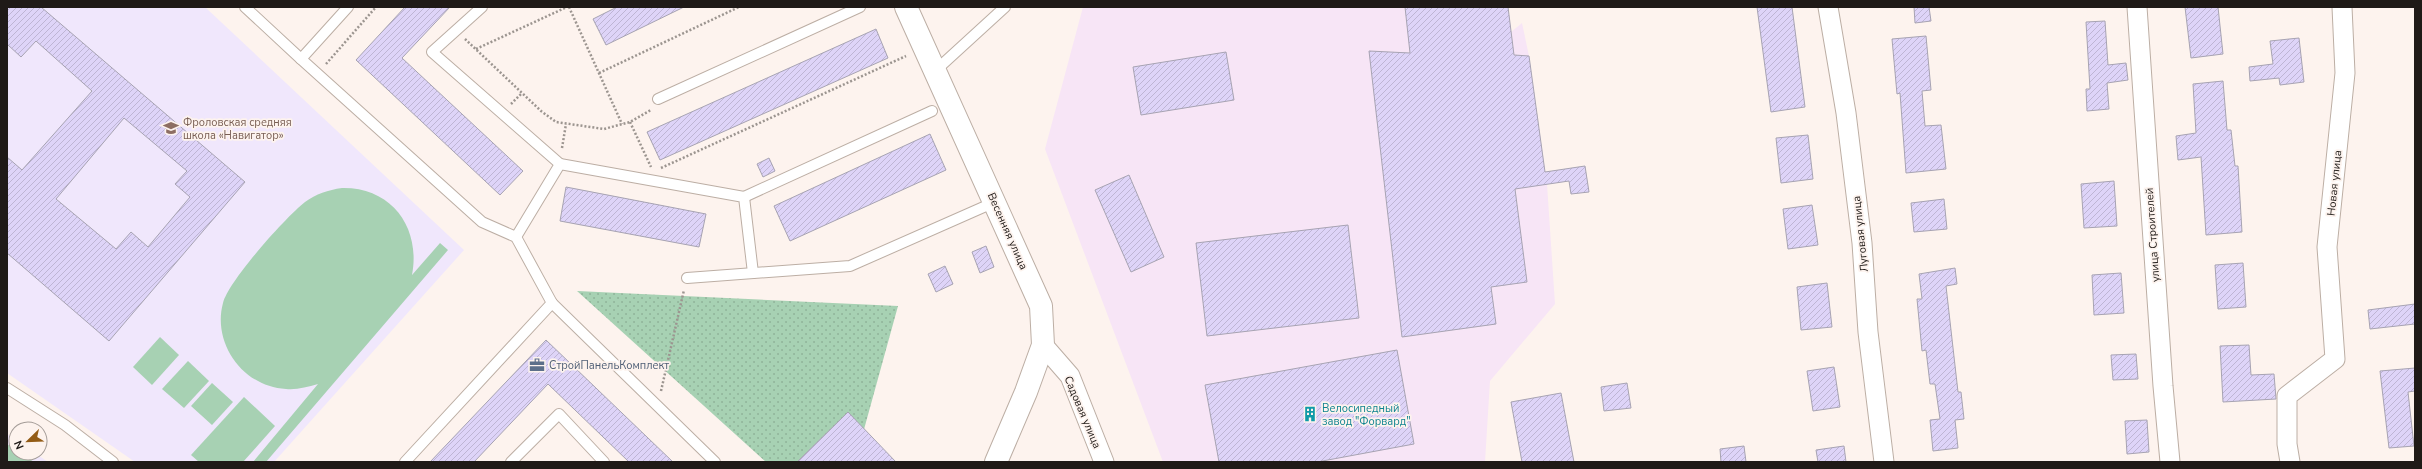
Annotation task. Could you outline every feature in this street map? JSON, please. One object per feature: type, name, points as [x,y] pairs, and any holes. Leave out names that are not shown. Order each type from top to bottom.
[{"type":"street","name":"Весенняя улица","points":[[906,7],[995,202],[1040,306],[1043,345],[1026,392],[996,462]]},
{"type":"street","name":"Луговая улица","points":[[1828,7],[1846,113],[1862,243],[1868,332],[1884,462]]},
{"type":"street","name":"улица Строителей","points":[[2137,7],[2163,386],[2170,462]]},
{"type":"street","name":"Новая улица","points":[[2290,462],[2287,444],[2287,396],[2335,359],[2327,246],[2345,73],[2342,7]]},
{"type":"street","name":"Садовая улица","points":[[1043,345],[1070,376],[1104,462]]},
{"type":"lane","points":[[245,7],[317,74],[482,222],[516,237],[552,303],[715,462]]},
{"type":"lane","points":[[301,59],[348,7]]},
{"type":"lane","points":[[482,7],[432,52],[560,164],[744,197],[932,111]]},
{"type":"lane","points":[[658,99],[860,7]]},
{"type":"lane","points":[[935,71],[1005,7]]},
{"type":"lane","points":[[516,237],[560,164]]},
{"type":"lane","points":[[744,197],[754,273]]},
{"type":"lane","points":[[687,278],[850,266],[995,202]]},
{"type":"lane","points":[[405,462],[552,303]]},
{"type":"lane","points":[[7,388],[65,425],[113,462]]},
{"type":"lane","points":[[511,462],[559,414],[604,462]]},
{"type":"path","points":[[317,74],[376,7]]},
{"type":"path","points":[[476,49],[568,7],[622,124]]},
{"type":"path","points":[[599,72],[739,7]]},
{"type":"path","points":[[456,30],[541,111],[556,122],[604,128],[622,124],[630,122],[658,106],[658,99]]},
{"type":"path","points":[[630,122],[654,172],[906,56]]},
{"type":"path","points":[[560,164],[566,124]]},
{"type":"path","points":[[657,405],[687,278]]},
{"type":"shaded area","name":"Фроловская средняя школа «Навигатор»","points":[[7,7],[205,7],[464,250],[274,462],[135,462],[7,373]]},
{"type":"shaded area","points":[[1083,7],[1508,7],[1511,32],[1522,23],[1529,56],[1547,184],[1555,304],[1490,381],[1485,462],[1163,462],[1045,149]]},
{"type":"shaded area","points":[[7,434],[8,461],[48,462],[7,462]]},
{"type":"green space","points":[[342,188],[360,190],[375,195],[388,203],[399,214],[407,227],[412,241],[414,258],[412,275],[440,243],[448,250],[266,462],[253,462],[318,384],[302,388],[286,389],[270,386],[256,380],[244,371],[234,360],[222,333],[221,318],[223,303],[227,293],[247,265],[272,234],[296,210],[309,199],[327,191]]},
{"type":"green space","points":[[577,291],[898,306],[855,462],[766,462]]},
{"type":"green space","points":[[160,337],[179,355],[152,385],[133,367]]},
{"type":"green space","points":[[188,361],[209,381],[184,408],[162,389]]},
{"type":"green space","points":[[212,383],[233,402],[212,425],[191,406]]},
{"type":"green space","points":[[244,397],[275,426],[243,462],[199,462],[191,455]]},
{"type":"green space","points":[[7,444],[8,461],[34,462],[7,462]]},
{"type":"building","points":[[7,7],[41,7],[245,182],[109,341],[7,253],[7,157],[22,170],[92,91],[36,41],[21,57],[7,44]],"holes":[[[124,118],[187,171],[175,184],[190,197],[148,247],[131,232],[116,249],[56,199]]]},
{"type":"building","points":[[405,7],[450,7],[402,58],[523,171],[500,195],[356,60]]},
{"type":"building","points":[[617,7],[684,7],[606,45],[593,19]]},
{"type":"building","points":[[1405,7],[1508,7],[1514,55],[1529,56],[1545,172],[1585,166],[1589,192],[1571,194],[1569,181],[1515,189],[1527,282],[1491,287],[1496,324],[1402,337],[1369,51],[1410,53]]},
{"type":"building","points":[[1757,7],[1792,7],[1805,107],[1771,112]]},
{"type":"building","points":[[1914,7],[1929,7],[1931,21],[1915,23]]},
{"type":"building","points":[[2185,7],[2218,7],[2223,54],[2191,58]]},
{"type":"building","points":[[2105,21],[2108,65],[2126,63],[2128,80],[2107,83],[2109,109],[2087,111],[2086,89],[2090,89],[2086,22]]},
{"type":"building","points":[[876,29],[888,58],[660,160],[647,132]]},
{"type":"building","points":[[1926,36],[1931,90],[1922,91],[1925,126],[1941,125],[1946,169],[1906,173],[1900,93],[1897,94],[1892,39]]},
{"type":"building","points":[[2299,38],[2304,82],[2280,85],[2279,78],[2250,81],[2249,67],[2273,64],[2270,41]]},
{"type":"building","points":[[1226,52],[1234,100],[1141,115],[1133,67]]},
{"type":"building","points":[[2223,81],[2227,130],[2231,130],[2235,166],[2238,166],[2242,232],[2206,235],[2201,157],[2178,160],[2176,136],[2196,133],[2193,84]]},
{"type":"building","points":[[930,134],[946,170],[790,241],[774,206]]},
{"type":"building","points":[[1808,135],[1813,179],[1781,183],[1776,138]]},
{"type":"building","points":[[769,158],[775,171],[763,177],[757,164]]},
{"type":"building","points":[[1129,175],[1164,257],[1131,272],[1095,190]]},
{"type":"building","points":[[2114,181],[2117,226],[2084,228],[2081,184]]},
{"type":"building","points":[[566,187],[706,214],[699,247],[560,221]]},
{"type":"building","points":[[1944,199],[1947,229],[1914,232],[1911,203]]},
{"type":"building","points":[[1812,205],[1818,245],[1788,249],[1783,209]]},
{"type":"building","points":[[1348,225],[1359,318],[1207,336],[1196,243]]},
{"type":"building","points":[[986,246],[994,267],[980,273],[972,252]]},
{"type":"building","points":[[2243,263],[2246,307],[2218,309],[2215,265]]},
{"type":"building","points":[[945,266],[953,284],[936,292],[928,274]]},
{"type":"building","points":[[1955,268],[1957,284],[1946,286],[1958,392],[1961,392],[1964,419],[1955,420],[1958,448],[1933,451],[1930,420],[1940,419],[1935,384],[1930,384],[1926,350],[1922,351],[1917,299],[1922,299],[1919,274]]},
{"type":"building","points":[[2121,273],[2124,313],[2094,315],[2092,275]]},
{"type":"building","points":[[1827,283],[1832,327],[1801,330],[1797,287]]},
{"type":"building","points":[[2415,304],[2415,324],[2370,329],[2368,310]]},
{"type":"building","points":[[546,340],[673,462],[629,462],[548,384],[474,462],[430,462]]},
{"type":"building","points":[[2249,345],[2251,375],[2274,374],[2276,399],[2223,402],[2220,346]]},
{"type":"building","name":"Велосипедный завод \"Форвард\"","points":[[1397,350],[1414,444],[1317,462],[1219,462],[1205,385]]},
{"type":"building","points":[[2136,354],[2138,379],[2113,380],[2111,355]]},
{"type":"building","points":[[1834,367],[1840,407],[1813,411],[1807,371]]},
{"type":"building","points":[[2415,368],[2415,391],[2408,392],[2414,446],[2389,448],[2380,371]]},
{"type":"building","points":[[1627,383],[1631,408],[1604,411],[1601,387]]},
{"type":"building","points":[[1561,393],[1574,462],[1522,462],[1511,402]]},
{"type":"building","points":[[848,412],[896,462],[797,462]]},
{"type":"building","points":[[2147,420],[2149,452],[2127,454],[2125,421]]},
{"type":"building","points":[[1744,446],[1746,462],[1721,462],[1720,449]]},
{"type":"building","points":[[1844,446],[1846,462],[1818,462],[1816,450]]},
{"type":"place","name":"Фроловская средняя школа «Навигатор»","points":[[171,128]]},
{"type":"place","name":"СтройПанельКомплект","points":[[537,365]]},
{"type":"place","name":"Велосипедный завод \"Форвард\"","points":[[1310,414]]}]
